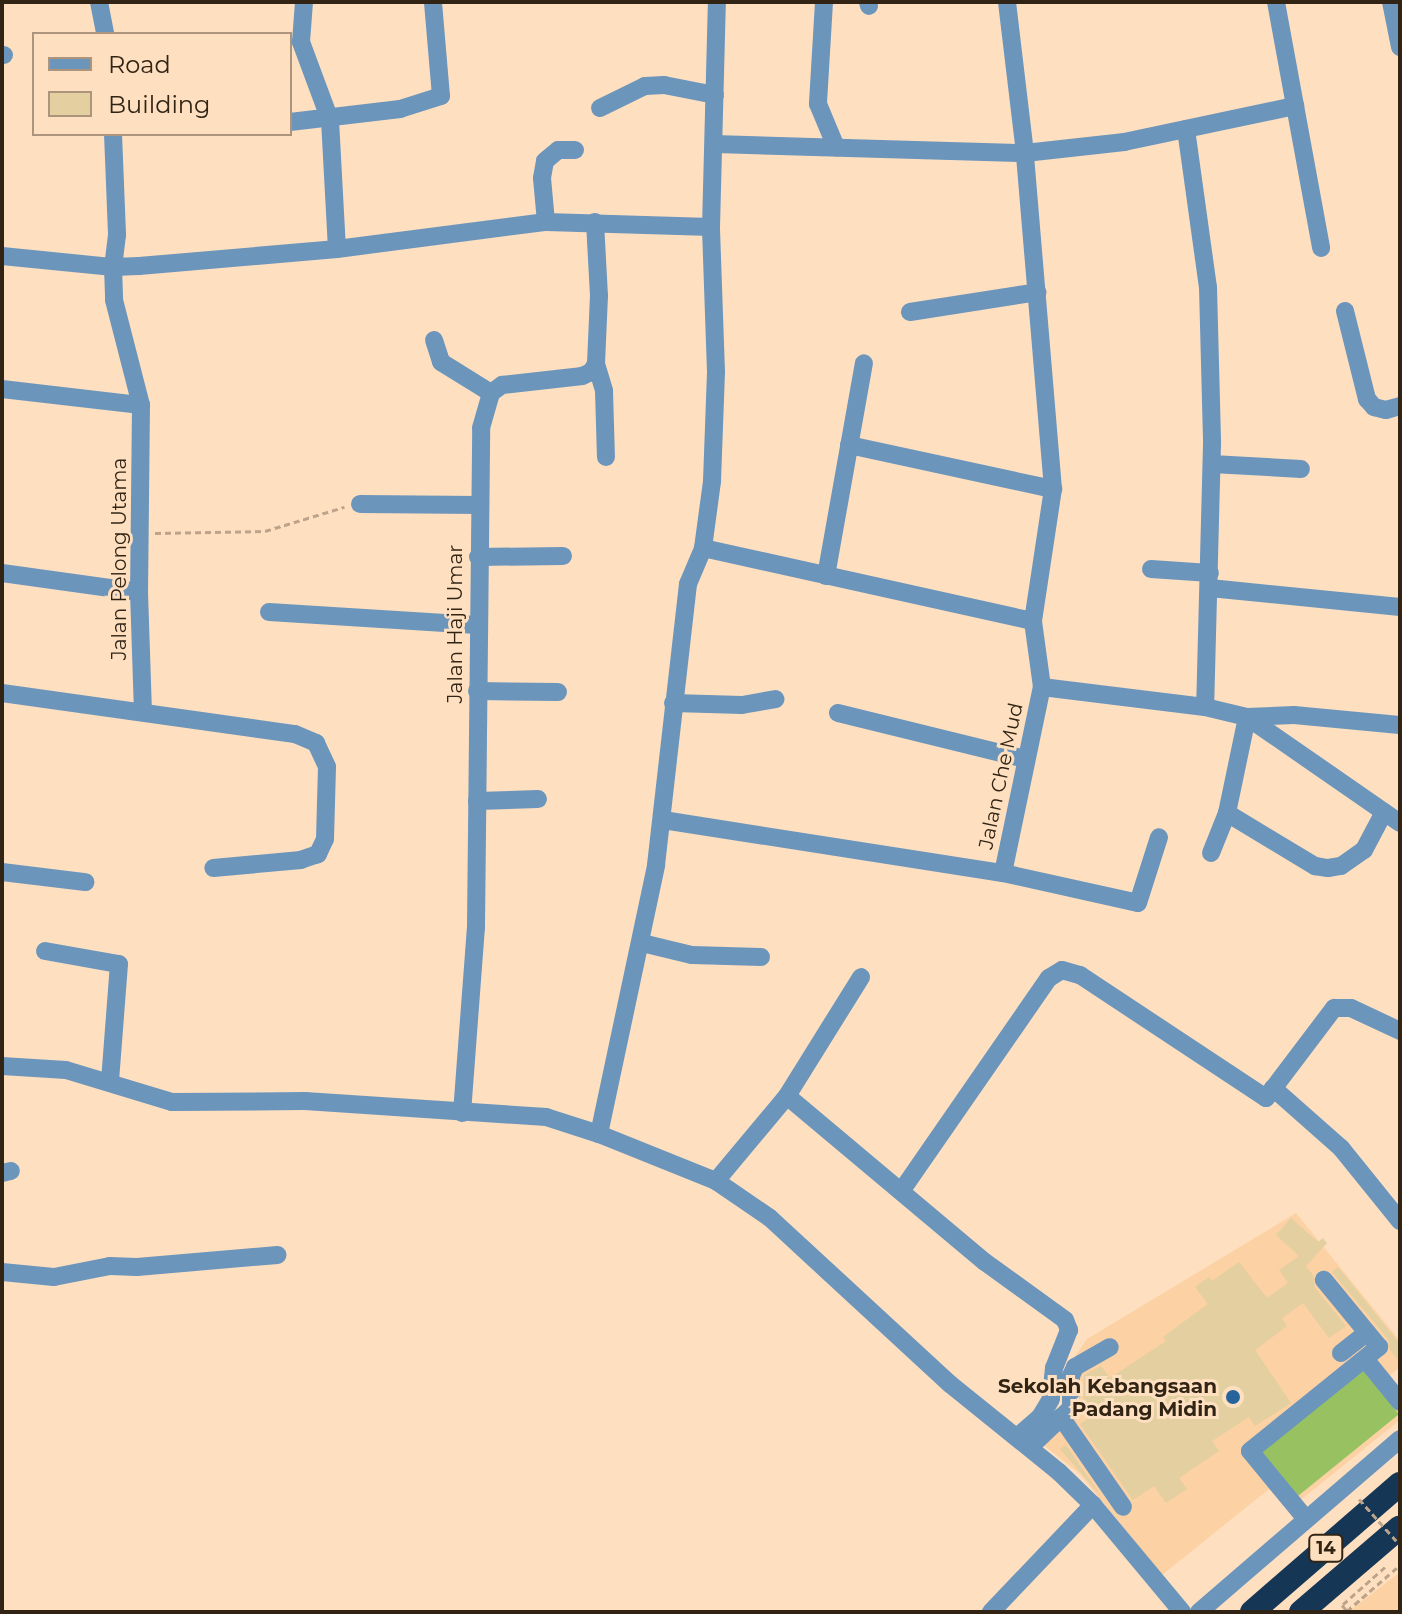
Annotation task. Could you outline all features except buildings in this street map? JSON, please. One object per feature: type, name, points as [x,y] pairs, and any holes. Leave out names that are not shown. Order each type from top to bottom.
[{"type":"highway","name":"14","points":[[1252,1612],[1400,1484]]},
{"type":"highway","name":"14","points":[[1301,1612],[1400,1527]]},
{"type":"street","points":[[99,2],[105,32]]},
{"type":"street","points":[[304,2],[301,42],[330,120],[337,249]]},
{"type":"street","points":[[292,122],[330,120],[400,109],[441,96],[433,2]]},
{"type":"street","points":[[599,1134],[642,943],[663,820],[688,584],[703,548],[715,428],[711,227],[717,2]]},
{"type":"street","points":[[824,2],[818,104],[836,147]]},
{"type":"street","points":[[1007,2],[1025,153],[1053,489],[1033,621],[1042,687],[1205,707],[1247,717],[1294,715],[1400,725]]},
{"type":"street","points":[[1276,2],[1321,248]]},
{"type":"street","points":[[1391,2],[1400,47]]},
{"type":"street","points":[[600,108],[645,86],[664,85],[715,95]]},
{"type":"street","points":[[715,144],[1025,153],[1124,142],[1295,106]]},
{"type":"street","points":[[1186,129],[1208,287],[1212,464],[1205,707]]},
{"type":"street","name":"Jalan Pelong Utama","points":[[113,136],[117,235],[113,267],[114,300],[141,405],[139,592],[143,711]]},
{"type":"street","points":[[546,222],[542,178],[545,161],[558,150],[575,150]]},
{"type":"street","points":[[2,256],[113,267],[337,249],[546,222],[711,227]]},
{"type":"street","points":[[595,222],[599,296],[596,364],[604,391],[606,457]]},
{"type":"street","points":[[910,312],[1037,292]]},
{"type":"street","points":[[1345,311],[1367,399],[1374,407],[1386,410],[1400,406]]},
{"type":"street","points":[[434,340],[441,362],[491,393],[502,385],[518,381],[582,376],[596,364]]},
{"type":"street","points":[[826,576],[864,363]]},
{"type":"street","points":[[2,389],[141,405]]},
{"type":"street","name":"Jalan Haji Umar","points":[[462,1113],[476,927],[481,428],[491,393]]},
{"type":"street","points":[[849,445],[1053,489]]},
{"type":"street","points":[[1212,464],[1301,469]]},
{"type":"street","points":[[360,504],[478,505]]},
{"type":"street","points":[[703,548],[1033,621]]},
{"type":"street","points":[[478,557],[563,556]]},
{"type":"street","points":[[1151,569],[1210,581],[1400,607]]},
{"type":"street","points":[[2,573],[139,592]]},
{"type":"street","points":[[269,612],[477,625]]},
{"type":"street","name":"Jalan Che Mud","points":[[1003,873],[1042,687]]},
{"type":"street","points":[[477,691],[558,692]]},
{"type":"street","points":[[2,693],[306,736],[324,754],[327,767],[325,839],[318,854],[301,860],[213,868]]},
{"type":"street","points":[[673,703],[742,705],[775,699]]},
{"type":"street","points":[[838,713],[1025,759]]},
{"type":"street","points":[[1211,853],[1227,813],[1247,717]]},
{"type":"street","points":[[1227,813],[1315,866],[1328,868],[1341,866],[1364,850],[1392,818],[1247,717]]},
{"type":"street","points":[[477,801],[538,799]]},
{"type":"street","points":[[663,820],[1003,873],[1138,903],[1159,837]]},
{"type":"street","points":[[2,872],[85,882]]},
{"type":"street","points":[[642,943],[692,955],[761,957]]},
{"type":"street","points":[[45,951],[119,964],[110,1081]]},
{"type":"street","points":[[902,1190],[1040,990],[1062,970],[1080,975],[1266,1098],[1334,1008],[1351,1008],[1400,1031]]},
{"type":"street","points":[[716,1181],[787,1096],[861,977]]},
{"type":"street","points":[[2,1066],[66,1070],[172,1102],[305,1101],[546,1117],[599,1134],[716,1181],[770,1218],[950,1384],[1023,1442],[1093,1505],[1182,1612]]},
{"type":"street","points":[[1273,1088],[1341,1148],[1400,1221]]},
{"type":"street","points":[[787,1096],[985,1262],[1065,1320],[1069,1330],[1054,1368],[1051,1399],[1023,1442]]},
{"type":"street","points":[[2,1272],[54,1277],[110,1266],[137,1267],[277,1255]]},
{"type":"street","points":[[1306,1519],[1250,1451],[1379,1347],[1324,1280]]},
{"type":"street","points":[[1341,1353],[1367,1333]]},
{"type":"street","points":[[1023,1442],[1071,1408],[1072,1370],[1110,1347]]},
{"type":"street","points":[[1365,1359],[1400,1402]]},
{"type":"street","points":[[1061,1417],[1123,1507]]},
{"type":"street","points":[[1199,1612],[1400,1439]]},
{"type":"street","points":[[991,1612],[1093,1505]]},
{"type":"path","points":[[140,532],[223,534],[265,531],[360,504]]},
{"type":"path","points":[[1359,1499],[1400,1545]]},
{"type":"path","points":[[1388,1564],[1342,1605],[1347,1611],[1400,1565]]},
{"type":"shaded area","name":"Sekolah Kebangsaan Padang Midin","points":[[1296,1213],[1400,1341],[1400,1367],[1388,1377],[1400,1392],[1400,1420],[1288,1510],[1269,1489],[1162,1575],[1080,1474],[1031,1435],[1067,1401],[1065,1371],[1087,1339]]},
{"type":"shaded area","points":[[1400,1572],[1400,1612],[1348,1612]]},
{"type":"green space","points":[[1363,1370],[1399,1414],[1296,1498],[1260,1454]]},
{"type":"place","name":"Sekolah Kebangsaan Padang Midin","points":[[1233,1397]]}]
